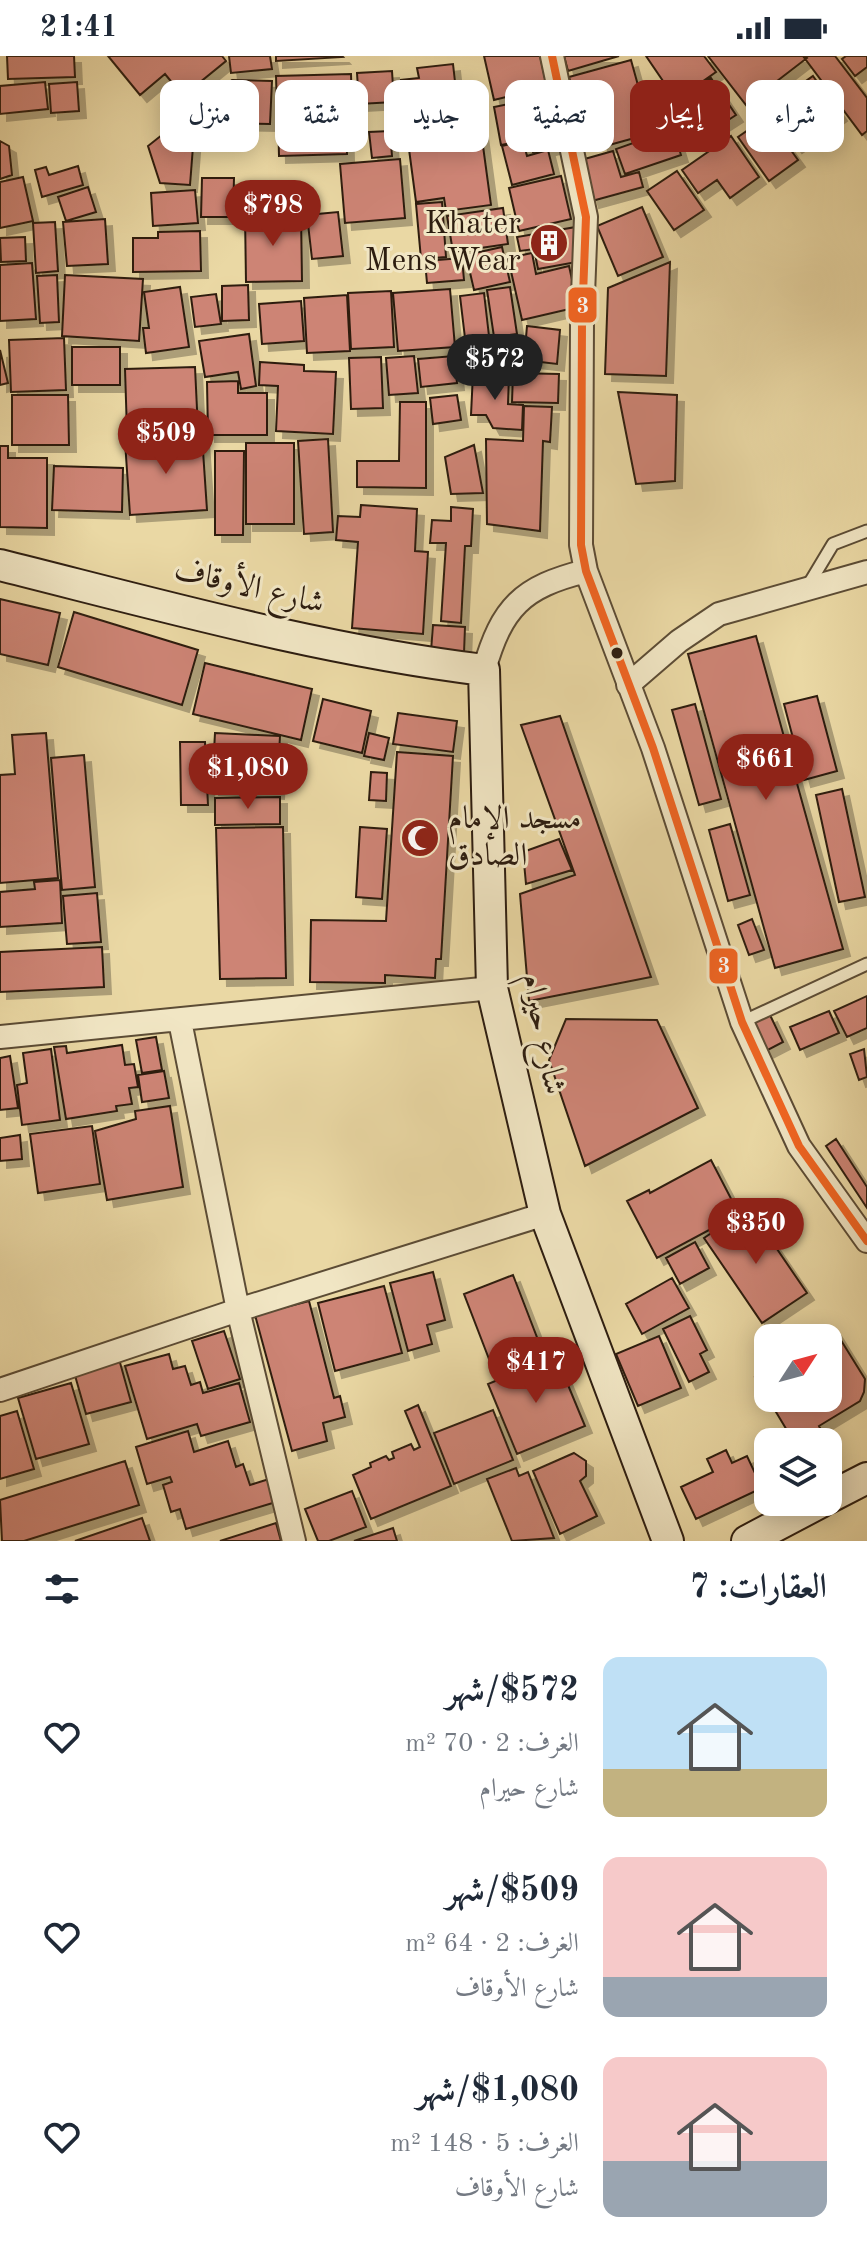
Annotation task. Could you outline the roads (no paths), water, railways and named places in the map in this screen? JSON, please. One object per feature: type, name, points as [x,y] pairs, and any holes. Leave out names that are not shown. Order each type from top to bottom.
[{"type":"street","points":[[552,56],[586,217],[582,321],[581,545],[586,571],[653,748],[742,1022],[799,1146],[867,1241]]},
{"type":"street","name":"شارع الأوقاف","points":[[0,565],[232,623],[422,663],[484,670]]},
{"type":"street","name":"شارع حيرام","points":[[586,571],[550,580],[528,591],[508,610],[484,670],[492,988],[545,1214],[668,1541]]},
{"type":"street","points":[[628,685],[719,614],[867,572]]},
{"type":"street","points":[[0,1037],[492,988]]},
{"type":"street","points":[[180,1021],[238,1310],[294,1541]]},
{"type":"street","points":[[0,1390],[238,1310],[545,1214]]},
{"type":"street","points":[[842,1491],[867,1478]]},
{"type":"street","points":[[747,1541],[794,1516]]},
{"type":"lane","points":[[806,589],[833,544],[867,531]]},
{"type":"lane","points":[[742,1022],[867,964]]},
{"type":"place","name":"Khater Mens Wear","points":[[549,243]]},
{"type":"place","name":"مسجد الإمام الصادق","points":[[420,838]]}]
